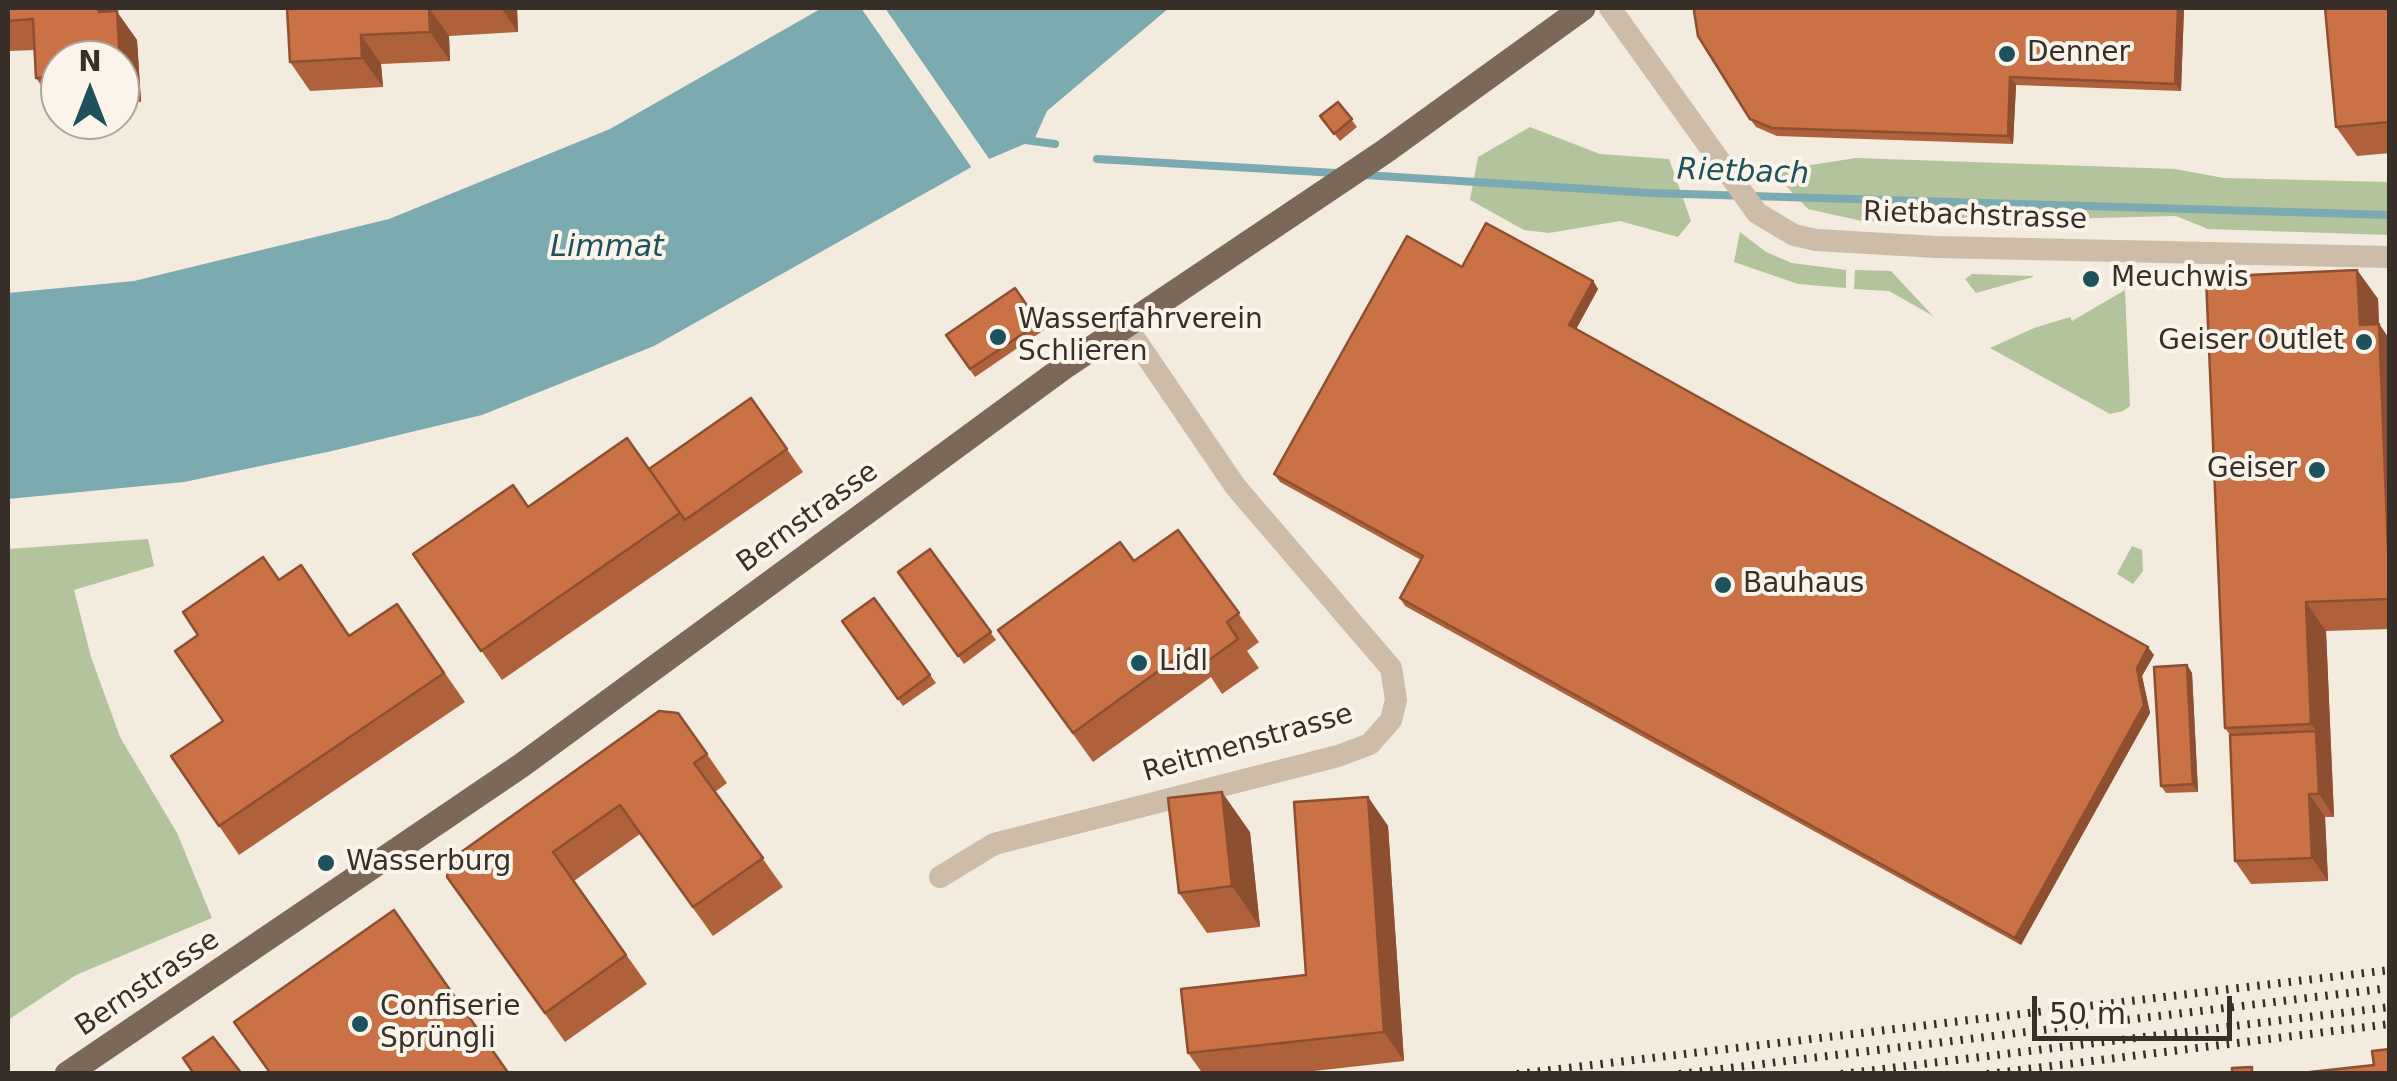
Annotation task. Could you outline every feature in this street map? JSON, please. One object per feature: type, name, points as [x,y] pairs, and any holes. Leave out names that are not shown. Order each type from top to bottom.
[{"type":"main road","name":"Bernstrasse","points":[[66,1074],[522,765],[1126,326],[1384,152],[1583,8]]},
{"type":"street","name":"Rietbachstrasse","points":[[1610,8],[1757,213],[1794,235],[1833,242],[2390,258]]},
{"type":"street","name":"Reitmenstrasse","points":[[940,878],[994,844],[1338,756],[1370,744],[1391,720],[1396,700],[1391,668],[1235,486],[1126,326]]},
{"type":"green space","points":[[1530,127],[1600,154],[1669,159],[1691,221],[1678,237],[1620,221],[1549,233],[1524,230],[1470,200],[1478,157]]},
{"type":"green space","points":[[1856,158],[2175,169],[2224,178],[2389,182],[2389,235],[2208,229],[2176,216],[2057,219],[2027,225],[1862,221],[1808,209],[1772,171]]},
{"type":"green space","points":[[1740,232],[1766,252],[1792,263],[1846,270],[1846,288],[1798,284],[1734,262]]},
{"type":"green space","points":[[1855,270],[1891,271],[1933,316],[1889,291],[1854,289]]},
{"type":"green space","points":[[1972,274],[2033,277],[1976,293],[1965,279]]},
{"type":"green space","points":[[2125,290],[2130,406],[2123,411],[2110,414],[1990,348],[2034,328],[2070,317],[2072,321]]},
{"type":"green space","points":[[148,539],[154,566],[74,590],[91,657],[120,737],[177,833],[212,918],[76,975],[8,1020],[8,549]]},
{"type":"green space","points":[[2132,546],[2142,550],[2143,571],[2133,584],[2117,574]]},
{"type":"water","name":"Limmat","points":[[822,8],[1169,8],[1047,111],[1034,140],[975,165],[654,346],[482,415],[332,451],[184,482],[8,499],[8,293],[134,281],[389,219],[610,129]]},
{"type":"pier","points":[[861,8],[885,8],[992,163],[974,171]]},
{"type":"building","points":[[8,8],[117,11],[119,40],[40,40],[40,78],[36,78],[33,19],[8,21]]},
{"type":"building","points":[[287,8],[429,8],[430,32],[361,35],[362,58],[290,62]]},
{"type":"building","points":[[1695,8],[2178,8],[2175,84],[2010,77],[2008,136],[1772,128],[1750,119],[1698,36]]},
{"type":"building","points":[[2325,8],[2390,8],[2390,122],[2336,127]]},
{"type":"building","points":[[1338,102],[1352,119],[1334,134],[1320,116]]},
{"type":"building","name":"Bauhaus","points":[[1486,223],[1593,281],[1569,325],[2148,647],[2137,668],[2144,705],[2015,938],[1400,598],[1423,556],[1274,474],[1407,236],[1462,267]]},
{"type":"building","points":[[2357,270],[2360,325],[2379,324],[2390,599],[2306,602],[2311,724],[2225,728],[2206,277]]},
{"type":"building","name":"Wasserfahrverein Schlieren","points":[[1015,288],[1039,323],[970,369],[946,335]]},
{"type":"building","points":[[751,398],[787,449],[685,520],[649,469]]},
{"type":"building","points":[[627,438],[680,513],[481,651],[413,554],[513,485],[528,507]]},
{"type":"building","name":"Lidl","points":[[1178,530],[1239,613],[1227,622],[1238,639],[1202,665],[1190,648],[1073,733],[998,630],[1120,542],[1134,561]]},
{"type":"building","points":[[930,549],[991,632],[958,656],[898,572]]},
{"type":"building","points":[[263,557],[279,580],[301,565],[349,636],[397,604],[444,673],[219,826],[171,756],[223,721],[175,651],[198,635],[183,612]]},
{"type":"building","points":[[874,598],[930,675],[898,699],[842,621]]},
{"type":"building","points":[[2187,665],[2193,784],[2161,786],[2154,667]]},
{"type":"building","points":[[659,711],[678,713],[707,754],[694,763],[763,858],[693,907],[620,805],[553,852],[626,955],[545,1013],[447,877],[450,860]]},
{"type":"building","points":[[2316,731],[2319,794],[2309,794],[2312,858],[2235,861],[2230,735]]},
{"type":"building","points":[[1222,792],[1232,886],[1179,893],[1168,798]]},
{"type":"building","points":[[1368,797],[1384,1032],[1188,1053],[1181,989],[1306,975],[1294,802]]},
{"type":"building","points":[[394,910],[509,1074],[271,1074],[234,1022]]},
{"type":"building","points":[[213,1037],[242,1074],[194,1074],[183,1058]]},
{"type":"building","points":[[2390,1049],[2390,1074],[2292,1074],[2374,1065],[2372,1051]]},
{"type":"building","points":[[2252,1067],[2252,1074],[2232,1074],[2232,1068]]},
{"type":"waterway","name":"Rietbach","points":[[1025,140],[1055,144]]},
{"type":"waterway","name":"Rietbach","points":[[1097,159],[1336,173]]},
{"type":"waterway","name":"Rietbach","points":[[1365,175],[1650,193],[2390,215]]},
{"type":"railway","points":[[1517,1074],[2390,970]]},
{"type":"railway","points":[[1679,1074],[2390,988]]},
{"type":"railway","points":[[1841,1074],[2390,1007]]},
{"type":"railway","points":[[1987,1074],[2390,1024]]},
{"type":"place","name":"Denner","points":[[2007,54]]},
{"type":"place","name":"Meuchwis","points":[[2091,279]]},
{"type":"place","name":"Wasserfahrverein Schlieren","points":[[998,337]]},
{"type":"place","name":"Geiser Outlet","points":[[2364,342]]},
{"type":"place","name":"Geiser","points":[[2317,470]]},
{"type":"place","name":"Bauhaus","points":[[1723,585]]},
{"type":"place","name":"Lidl","points":[[1139,663]]},
{"type":"place","name":"Wasserburg","points":[[326,863]]},
{"type":"place","name":"Confiserie Sprüngli","points":[[360,1024]]}]
